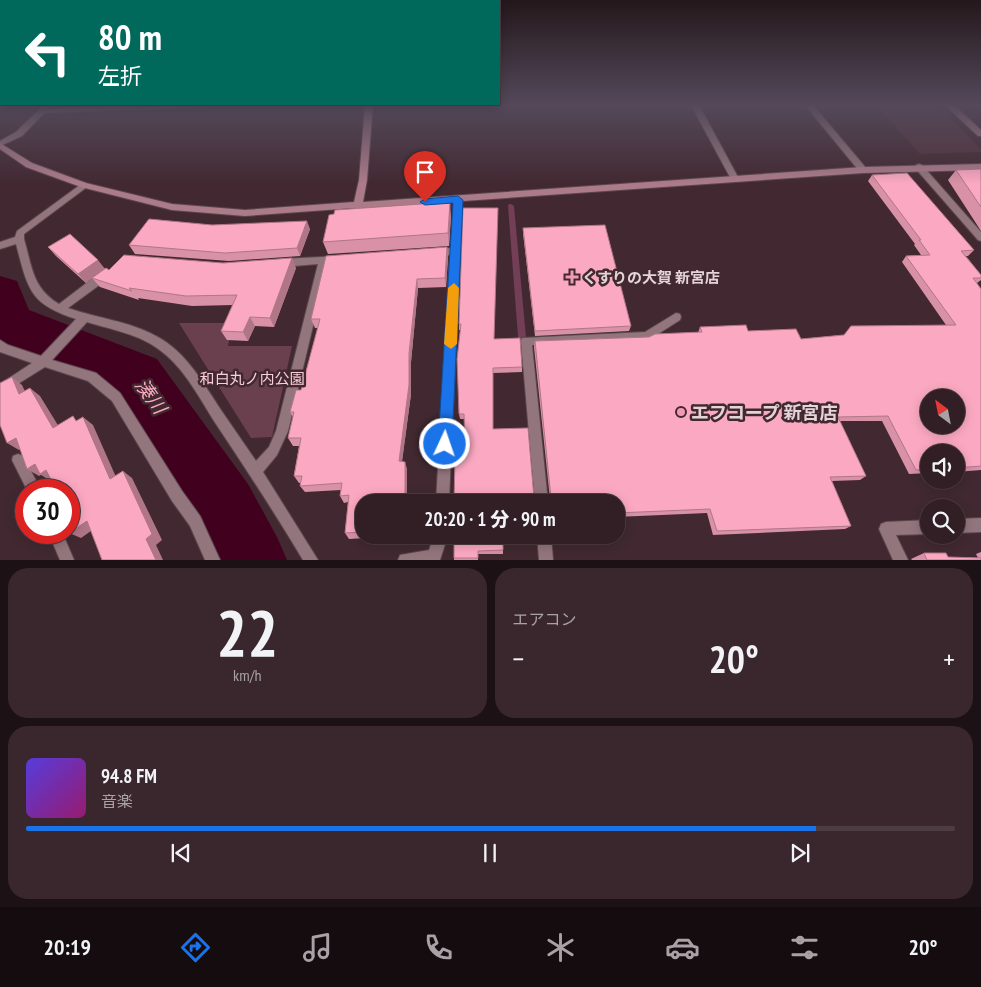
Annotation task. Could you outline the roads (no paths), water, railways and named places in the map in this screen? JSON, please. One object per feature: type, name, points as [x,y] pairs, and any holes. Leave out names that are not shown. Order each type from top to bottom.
[{"type":"street","points":[[22,131],[0,145],[28,165],[84,185],[172,206],[245,213],[358,207],[863,170],[919,167],[981,167]]},
{"type":"street","points":[[358,207],[363,180],[367,131]]},
{"type":"street","points":[[709,131],[736,179]]},
{"type":"street","points":[[831,131],[863,170]]},
{"type":"street","points":[[919,167],[981,238]]},
{"type":"street","points":[[84,185],[27,225],[20,233],[19,239],[34,289],[44,302],[59,309],[130,329],[164,346],[192,377],[255,471],[311,560]]},
{"type":"street","points":[[442,494],[458,200]]},
{"type":"street","points":[[3,244],[19,239]]},
{"type":"street","points":[[427,253],[456,251]]},
{"type":"street","points":[[267,264],[352,258]]},
{"type":"street","points":[[255,471],[273,451],[282,431],[324,260]]},
{"type":"street","points":[[59,309],[114,269]]},
{"type":"street","points":[[0,390],[43,362],[85,316]]},
{"type":"street","points":[[540,494],[526,341],[647,336],[676,317]]},
{"type":"street","points":[[0,345],[4,349],[92,378],[116,397],[177,496],[195,521],[213,560]]},
{"type":"street","points":[[18,460],[28,479]]},
{"type":"street","points":[[965,526],[981,525]]},
{"type":"street","points":[[900,560],[886,528],[920,527]]},
{"type":"street","points":[[60,544],[67,560]]},
{"type":"street","points":[[405,560],[434,556],[438,544]]},
{"type":"street","points":[[545,544],[546,560]]},
{"type":"waterway","points":[[511,206],[523,349]]},
{"type":"waterway","name":"湊川","points":[[0,294],[9,323],[138,375],[226,506],[254,560]]},
{"type":"place","name":"くすりの大賀 新宮店","points":[[572,277]]},
{"type":"place","name":"エフコープ 新宮店","points":[[681,412]]},
{"type":"park label","name":"和白丸ノ内公園","points":[[252,378]]}]
